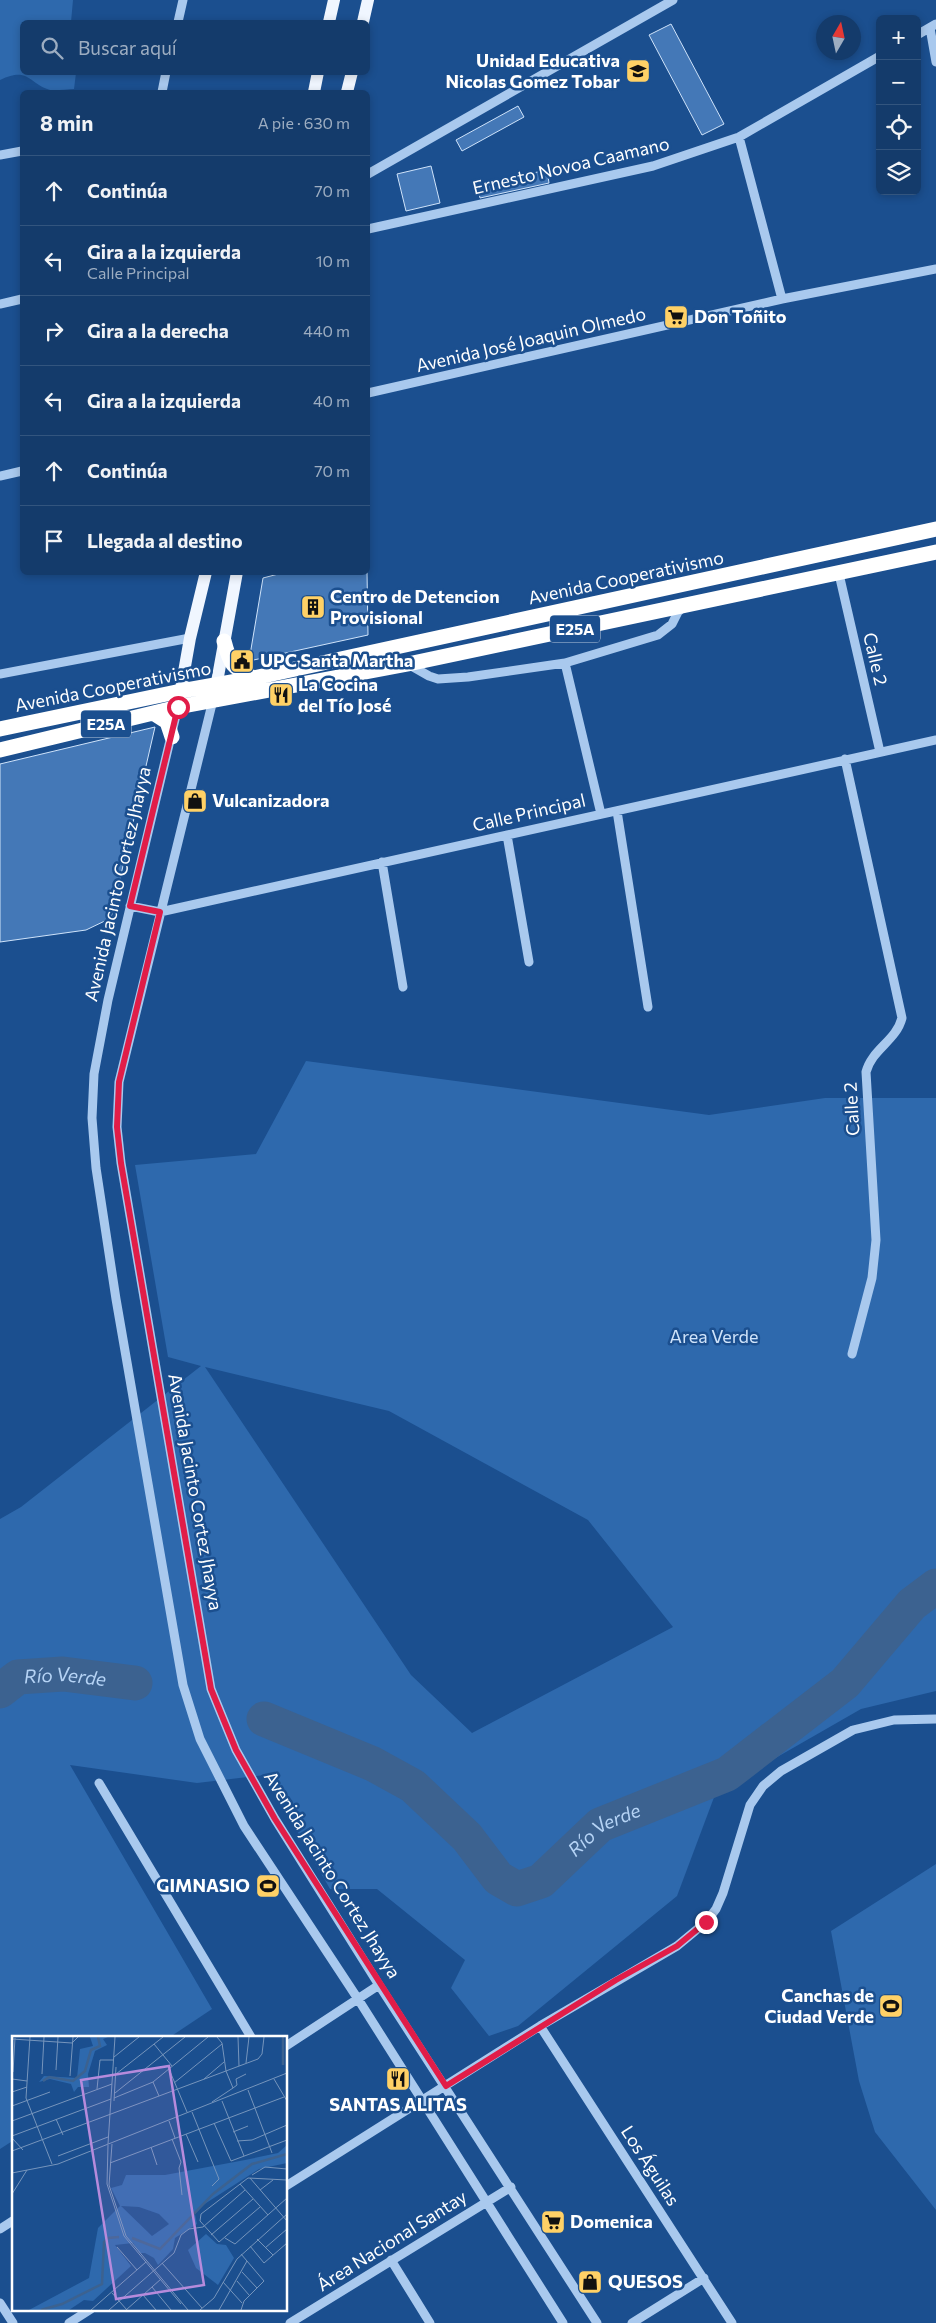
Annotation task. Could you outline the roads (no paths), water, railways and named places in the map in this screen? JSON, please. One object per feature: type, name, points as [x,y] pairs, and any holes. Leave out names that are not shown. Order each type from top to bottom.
[{"type":"highway","name":"Avenida Cooperativismo","points":[[0,729],[181,691],[254,678],[936,529]]},
{"type":"highway","name":"Avenida Cooperativismo","points":[[0,750],[178,707],[408,664],[936,552]]},
{"type":"highway","points":[[224,641],[229,662],[237,670],[254,678]]},
{"type":"highway","points":[[153,713],[167,722],[172,737]]},
{"type":"main road","points":[[329,20],[334,0]]},
{"type":"main road","points":[[363,20],[368,0]]},
{"type":"main road","points":[[314,90],[317,75]]},
{"type":"main road","points":[[348,90],[351,75]]},
{"type":"main road","name":"Avenida Jacinto Cortez Jhayya","points":[[178,707],[190,638],[205,575]]},
{"type":"main road","name":"Avenida Jacinto Cortez Jhayya","points":[[213,700],[236,575]]},
{"type":"street","points":[[178,20],[183,0]]},
{"type":"street","points":[[370,173],[673,0]]},
{"type":"street","points":[[921,33],[933,26],[936,62]]},
{"type":"street","name":"Ernesto Novoa Caamano","points":[[370,229],[637,170],[739,136],[876,58]]},
{"type":"street","points":[[162,90],[165,75]]},
{"type":"street","points":[[739,136],[782,299]]},
{"type":"street","points":[[0,155],[20,151]]},
{"type":"street","name":"Avenida José Joaquin Olmedo","points":[[370,393],[782,299],[936,269]]},
{"type":"street","points":[[0,304],[20,299]]},
{"type":"street","points":[[0,476],[20,471]]},
{"type":"street","name":"Calle 2","points":[[839,574],[880,752]]},
{"type":"street","points":[[408,664],[438,679],[468,677],[565,663],[658,635],[672,624],[678,612],[684,606]]},
{"type":"street","points":[[0,674],[190,638]]},
{"type":"street","points":[[565,663],[601,814]]},
{"type":"street","name":"Avenida Jacinto Cortez Jhayya","points":[[213,700],[119,1082],[117,1127],[121,1163],[211,1689],[236,1750],[250,1775],[379,1985],[446,2086],[597,2323]]},
{"type":"street","name":"Avenida Jacinto Cortez Jhayya","points":[[178,707],[130,906],[94,1074],[92,1118],[96,1168],[116,1299],[183,1685],[200,1739],[244,1826],[358,1999],[563,2323]]},
{"type":"street","name":"Calle Principal","points":[[130,906],[160,912],[936,740]]},
{"type":"street","name":"Calle 2","points":[[845,759],[902,1018],[895,1034],[873,1055],[866,1072],[876,1240],[872,1278],[852,1354]]},
{"type":"street","points":[[617,811],[648,1007]]},
{"type":"street","points":[[507,835],[529,962]]},
{"type":"street","points":[[382,862],[403,987]]},
{"type":"street","points":[[288,2185],[540,2026],[677,1946],[706,1922],[716,1909],[723,1893],[750,1805],[763,1786],[781,1771],[853,1730],[894,1720],[936,1719]]},
{"type":"street","points":[[99,1783],[250,2036]]},
{"type":"street","points":[[288,2045],[379,1985]]},
{"type":"street","name":"Los Águilas","points":[[540,2026],[732,2323]]},
{"type":"street","name":"Área Nacional Santay","points":[[290,2323],[511,2187]]},
{"type":"street","points":[[0,2229],[12,2221]]},
{"type":"street","points":[[391,2260],[430,2323]]},
{"type":"street","points":[[632,2323],[704,2278]]},
{"type":"street","points":[[0,2303],[13,2323]]},
{"type":"street","points":[[69,2323],[89,2310]]},
{"type":"waterway","name":"Río Verde","points":[[264,1719],[373,1764],[413,1786],[467,1837],[498,1878],[517,1889],[541,1881],[600,1825],[727,1774],[845,1683],[912,1604],[936,1586]]},
{"type":"waterway","name":"Río Verde","points":[[0,1691],[18,1677],[63,1674],[135,1683]]},
{"type":"place","name":"Unidad Educativa Nicolas Gomez Tobar","points":[[638,71]]},
{"type":"place","name":"Don Toñito","points":[[676,317]]},
{"type":"place","name":"Centro de Detencion Provisional","points":[[313,607]]},
{"type":"place","name":"UPC Santa Martha","points":[[242,661]]},
{"type":"place","name":"La Cocina del Tío José","points":[[281,695]]},
{"type":"place","name":"Vulcanizadora","points":[[195,801]]},
{"type":"place","name":"GIMNASIO","points":[[268,1886]]},
{"type":"place","name":"Canchas de Ciudad Verde","points":[[891,2006]]},
{"type":"place","name":"SANTAS ALITAS","points":[[398,2079]]},
{"type":"place","name":"Domenica","points":[[553,2222]]},
{"type":"place","name":"QUESOS","points":[[590,2282]]},
{"type":"park label","name":"Area Verde","points":[[714,1337]]}]
